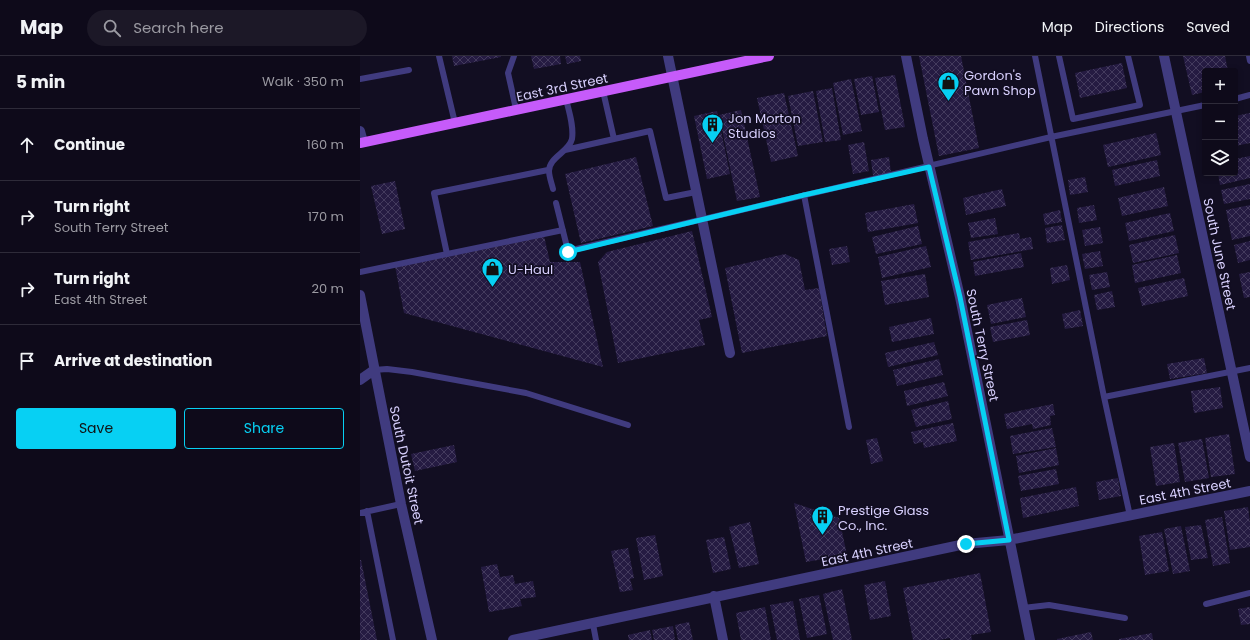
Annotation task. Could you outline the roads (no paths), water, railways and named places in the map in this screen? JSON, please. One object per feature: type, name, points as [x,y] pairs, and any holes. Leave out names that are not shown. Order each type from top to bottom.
[{"type":"main road","name":"East 3rd Street","points":[[361,142],[769,56]]},
{"type":"street","points":[[668,56],[730,352]]},
{"type":"street","name":"South Terry Street","points":[[906,56],[929,167],[960,297],[1030,640]]},
{"type":"street","name":"South June Street","points":[[1164,56],[1250,457]]},
{"type":"street","points":[[360,131],[361,142]]},
{"type":"street","name":"South Dutoit Street","points":[[360,296],[401,504],[432,640]]},
{"type":"street","points":[[360,380],[374,370]]},
{"type":"street","name":"East 4th Street","points":[[513,640],[593,624],[714,596],[966,544],[1009,540],[1250,491]]},
{"type":"street","points":[[714,596],[723,640]]},
{"type":"lane","points":[[439,56],[455,123]]},
{"type":"lane","points":[[514,56],[508,73],[516,109]]},
{"type":"lane","points":[[1035,56],[1104,397],[1130,516]]},
{"type":"lane","points":[[1059,56],[1076,132]]},
{"type":"lane","points":[[1128,56],[1143,119]]},
{"type":"lane","points":[[1249,56],[1250,61]]},
{"type":"lane","points":[[360,79],[409,70]]},
{"type":"lane","points":[[603,91],[614,139]]},
{"type":"lane","points":[[1238,98],[1250,95]]},
{"type":"lane","points":[[553,189],[548,170],[553,161],[565,150],[571,140],[572,128],[566,99]]},
{"type":"lane","points":[[1073,119],[1140,105]]},
{"type":"lane","points":[[556,203],[568,252],[1051,137],[1202,107]]},
{"type":"lane","points":[[565,150],[650,131],[666,198],[696,192]]},
{"type":"lane","points":[[447,254],[434,193],[548,170]]},
{"type":"lane","points":[[804,195],[849,427]]},
{"type":"lane","points":[[360,272],[563,230]]},
{"type":"lane","points":[[1104,397],[1250,368]]},
{"type":"lane","points":[[374,370],[387,369],[412,372],[519,391],[628,425]]},
{"type":"lane","points":[[360,513],[401,504]]},
{"type":"lane","points":[[367,511],[393,640]]},
{"type":"lane","points":[[1206,604],[1250,593]]},
{"type":"lane","points":[[1023,608],[1049,605],[1125,618]]},
{"type":"lane","points":[[593,624],[596,640]]},
{"type":"place","name":"Gordon's Pawn Shop","points":[[949,102]]},
{"type":"place","name":"Jon Morton Studios","points":[[712,144]]},
{"type":"place","name":"U-Haul","points":[[493,288]]},
{"type":"place","name":"Prestige Glass Co., Inc.","points":[[822,536]]}]
